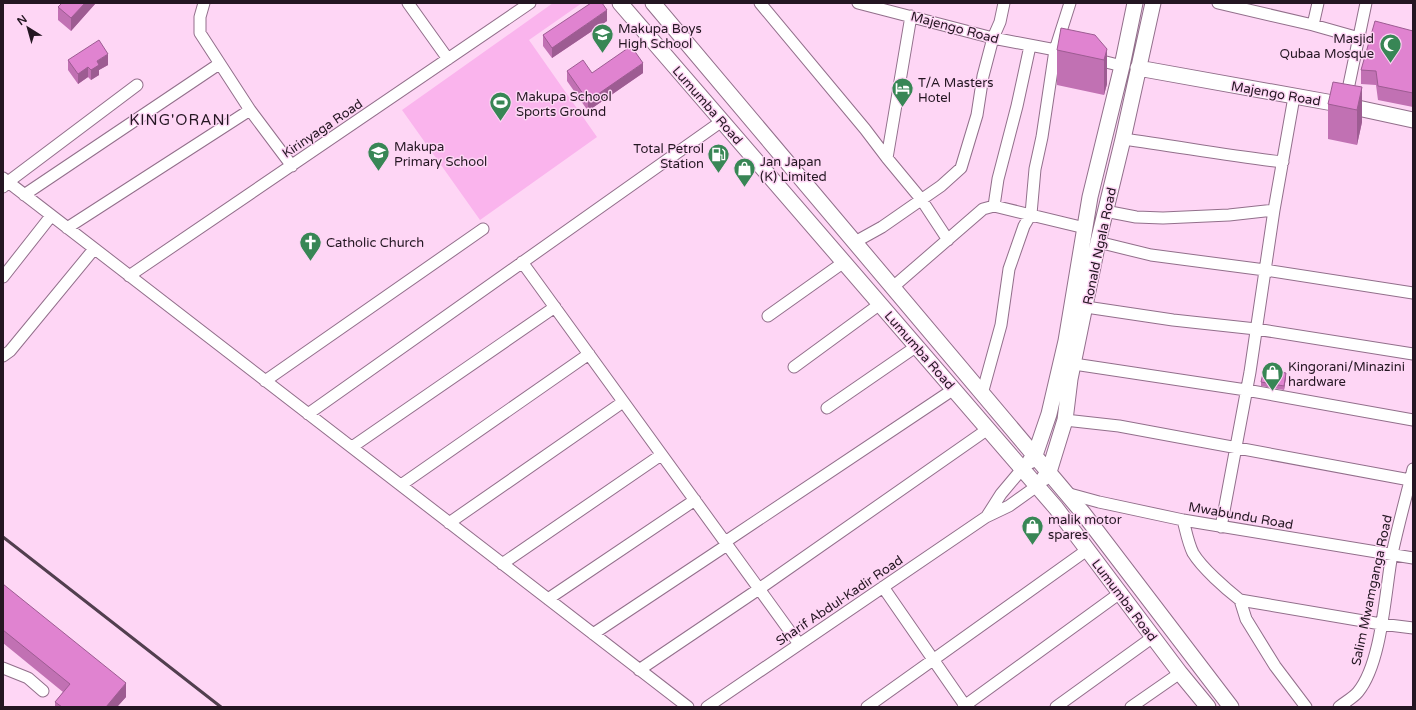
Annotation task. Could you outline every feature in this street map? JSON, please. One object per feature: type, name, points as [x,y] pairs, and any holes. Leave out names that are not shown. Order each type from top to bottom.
[{"type":"main road","name":"Lumumba Road","points":[[620,3],[1056,508],[1180,673],[1208,707]]},
{"type":"main road","name":"Lumumba Road","points":[[653,3],[1049,472],[1088,520],[1231,707]]},
{"type":"main road","name":"Ronald Ngala Road","points":[[1022,469],[1035,455],[1049,414],[1066,341],[1090,197],[1122,66],[1135,3]]},
{"type":"main road","name":"Ronald Ngala Road","points":[[1037,486],[1049,472],[1065,420],[1074,364],[1098,242],[1123,139],[1153,3]]},
{"type":"main road","name":"Majengo Road","points":[[1138,68],[1344,105],[1413,120]]},
{"type":"street","points":[[204,3],[200,17],[200,33],[250,110],[292,166]]},
{"type":"street","points":[[408,3],[448,59]]},
{"type":"street","name":"Kirinyaga Road","points":[[129,276],[530,3]]},
{"type":"street","points":[[760,3],[921,199],[948,240]]},
{"type":"street","name":"Majengo Road","points":[[858,3],[993,38],[1070,54]]},
{"type":"street","points":[[855,242],[882,227],[941,186],[953,177],[961,168],[977,115],[983,76],[993,38],[1000,22],[1004,3]]},
{"type":"street","points":[[982,394],[1001,325],[1010,269],[1024,226],[1031,214],[1035,169],[1042,137],[1056,50],[1070,3]]},
{"type":"street","points":[[1218,3],[1253,7],[1359,38]]},
{"type":"street","points":[[1313,25],[1318,3]]},
{"type":"street","points":[[1344,105],[1366,3]]},
{"type":"street","points":[[887,158],[911,16]]},
{"type":"street","points":[[994,206],[998,179],[1030,46]]},
{"type":"street","points":[[1085,57],[1122,66]]},
{"type":"street","points":[[24,195],[219,64]]},
{"type":"street","points":[[137,85],[4,183],[24,195],[688,707]]},
{"type":"street","points":[[1221,527],[1246,390],[1274,210],[1294,97]]},
{"type":"street","points":[[67,228],[250,110]]},
{"type":"street","points":[[308,414],[722,121]]},
{"type":"street","points":[[1123,139],[1166,144],[1236,157],[1283,162]]},
{"type":"street","points":[[893,287],[983,209],[994,206],[1085,228]]},
{"type":"street","points":[[1105,211],[1136,217],[1163,218],[1229,215],[1274,210]]},
{"type":"street","points":[[3,277],[51,216]]},
{"type":"street","points":[[265,381],[483,229]]},
{"type":"street","points":[[1098,242],[1151,255],[1265,270],[1413,293]]},
{"type":"street","points":[[3,356],[10,351],[94,249]]},
{"type":"street","points":[[522,262],[799,644]]},
{"type":"street","points":[[768,316],[844,262]]},
{"type":"street","points":[[794,367],[880,304]]},
{"type":"street","points":[[352,447],[555,307]]},
{"type":"street","points":[[1086,307],[1173,320],[1256,329],[1413,354]]},
{"type":"street","points":[[827,408],[917,346]]},
{"type":"street","points":[[401,485],[589,354]]},
{"type":"street","points":[[1074,364],[1246,390],[1413,420]]},
{"type":"street","points":[[593,634],[954,389]]},
{"type":"street","points":[[449,523],[623,402]]},
{"type":"street","points":[[1065,420],[1119,426],[1236,448],[1412,472]]},
{"type":"street","points":[[639,670],[759,589],[988,429]]},
{"type":"street","points":[[502,564],[661,455]]},
{"type":"street","name":"Sharif Abdul-Kadir Road","points":[[986,517],[1001,494],[1022,469]]},
{"type":"street","name":"Salim Mwamganga Road","points":[[1339,707],[1358,692],[1370,671],[1381,624],[1392,554],[1412,472]]},
{"type":"street","name":"Sharif Abdul-Kadir Road","points":[[707,707],[986,517],[1009,506],[1037,486]]},
{"type":"street","name":"Mwabundu Road","points":[[1066,493],[1099,502],[1183,520],[1413,558]]},
{"type":"street","points":[[548,599],[695,500]]},
{"type":"street","points":[[1183,520],[1193,552],[1230,592],[1240,600],[1413,628]]},
{"type":"street","points":[[867,707],[1088,550]]},
{"type":"street","points":[[883,587],[965,707],[1120,593]]},
{"type":"street","points":[[1240,600],[1246,619],[1275,666],[1306,707]]},
{"type":"street","points":[[1056,707],[1153,637]]},
{"type":"street","points":[[3,668],[28,678],[43,690]]},
{"type":"street","points":[[1131,707],[1180,673]]},
{"type":"shaded area","name":"Makupa School Sports Ground","points":[[553,3],[582,3],[529,40],[597,137],[480,220],[402,110]]},
{"type":"building","points":[[62,3],[85,3],[71,18],[58,7]]},
{"type":"building","points":[[591,3],[602,3],[607,10],[552,48],[543,35]]},
{"type":"building","name":"Masjid Qubaa Mosque","points":[[1375,21],[1413,31],[1413,93],[1378,86],[1376,71],[1361,70]]},
{"type":"building","points":[[1061,28],[1095,35],[1107,49],[1104,60],[1057,50]]},
{"type":"building","points":[[99,40],[108,54],[97,61],[99,65],[91,70],[88,67],[78,74],[68,60]]},
{"type":"building","points":[[631,46],[643,63],[588,101],[567,71],[583,60],[592,73]]},
{"type":"building","points":[[1333,82],[1362,87],[1357,110],[1328,104]]},
{"type":"building","points":[[1264,369],[1286,373],[1284,386],[1261,382]]},
{"type":"building","points":[[3,584],[126,683],[106,707],[62,707],[55,702],[70,684],[3,630]]},
{"type":"railway","points":[[3,537],[221,707]]},
{"type":"place","name":"Makupa Boys High School","points":[[603,54]]},
{"type":"place","name":"Masjid Qubaa Mosque","points":[[1390,64]]},
{"type":"place","name":"T/A Masters Hotel","points":[[902,108]]},
{"type":"place","name":"Makupa School Sports Ground","points":[[500,122]]},
{"type":"place","name":"Makupa Primary School","points":[[378,172]]},
{"type":"place","name":"Total Petrol Station","points":[[719,174]]},
{"type":"place","name":"Jan Japan (K) Limited","points":[[745,188]]},
{"type":"place","name":"Catholic Church","points":[[310,262]]},
{"type":"place","name":"Kingorani/Minazini hardware","points":[[1272,392]]},
{"type":"place","name":"malik motor spares","points":[[1033,546]]},
{"type":"district","name":"KING'ORANI","points":[[180,120]]}]
